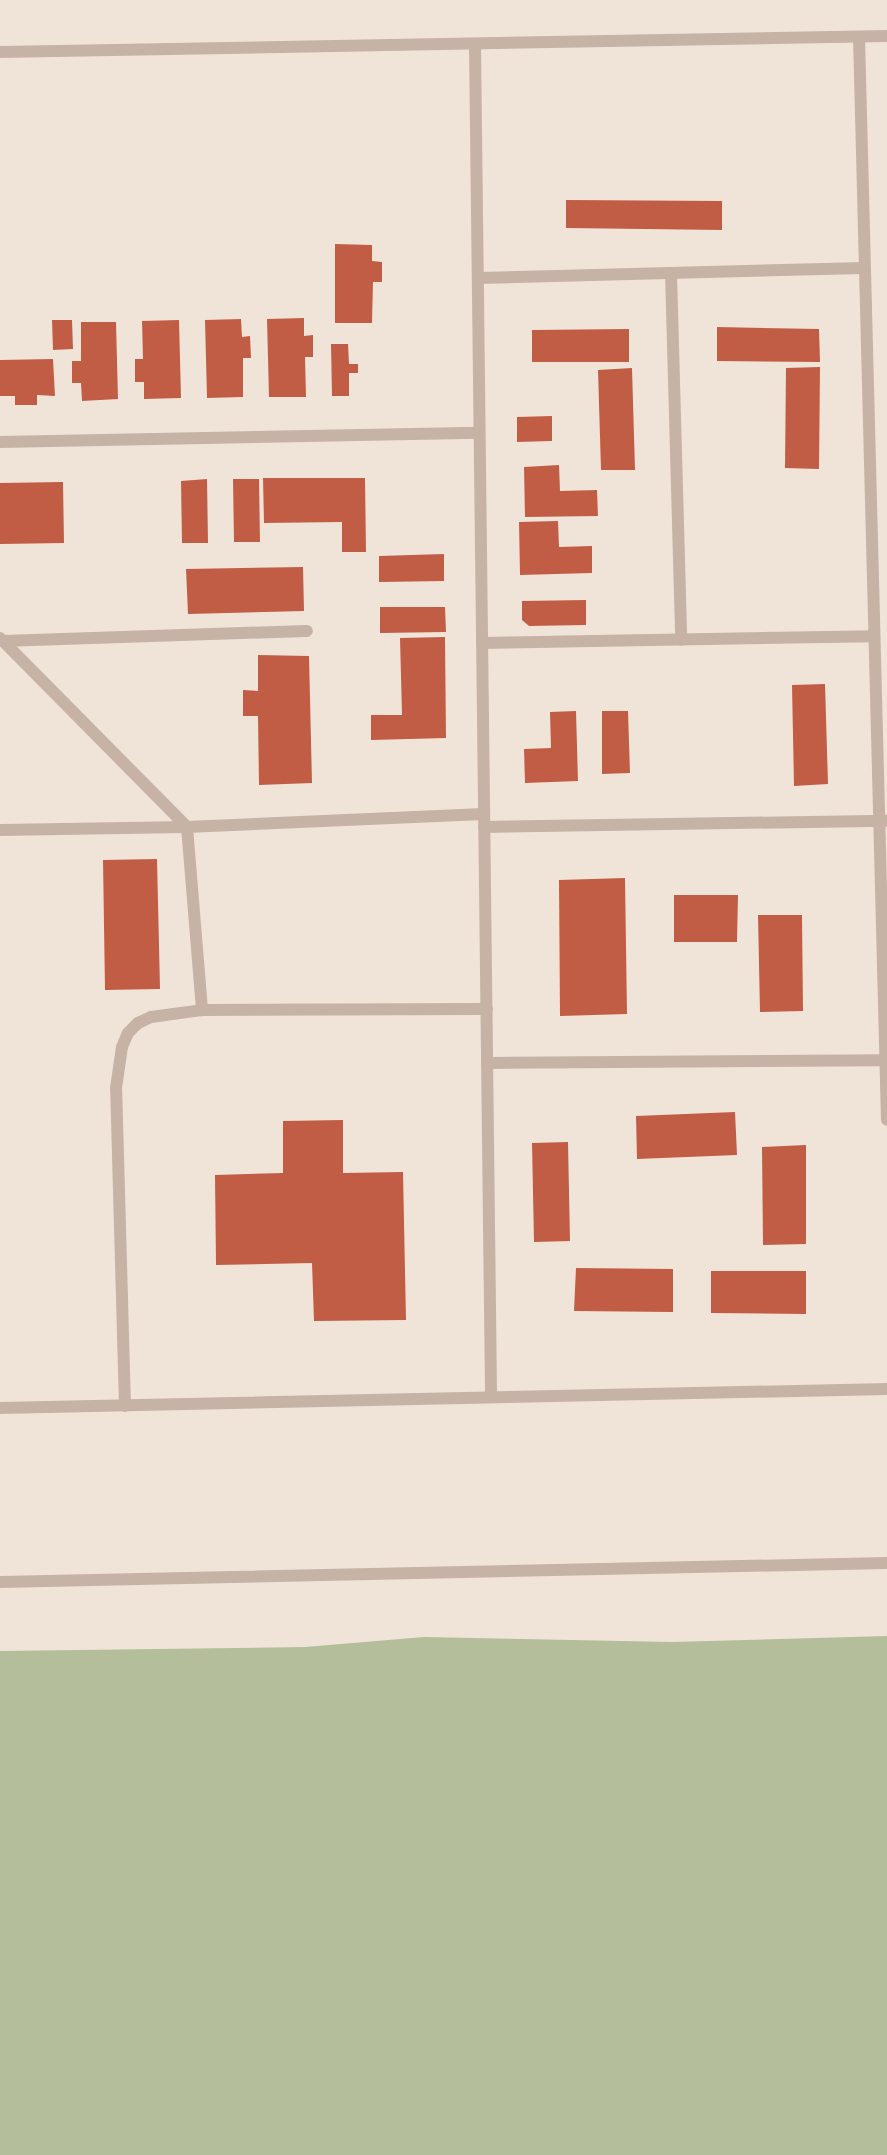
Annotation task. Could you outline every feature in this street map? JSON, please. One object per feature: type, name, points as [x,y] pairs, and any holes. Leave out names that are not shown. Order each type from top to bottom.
[{"type":"lane","points":[[0,52],[887,36]]},
{"type":"lane","points":[[859,37],[874,636],[883,821],[887,1120]]},
{"type":"lane","points":[[475,44],[491,1396]]},
{"type":"lane","points":[[478,278],[864,268]]},
{"type":"lane","points":[[671,273],[680,640]]},
{"type":"lane","points":[[0,442],[479,433]]},
{"type":"lane","points":[[2,640],[308,631]]},
{"type":"lane","points":[[482,643],[874,636]]},
{"type":"lane","points":[[2,640],[187,827],[202,1010]]},
{"type":"lane","points":[[0,830],[484,821],[883,821]]},
{"type":"lane","points":[[125,1406],[116,1088],[122,1047],[133,1028],[151,1017],[202,1010],[487,1009]]},
{"type":"lane","points":[[487,1063],[885,1060]]},
{"type":"lane","points":[[0,1408],[887,1389]]},
{"type":"lane","points":[[0,1582],[887,1563]]},
{"type":"green space","points":[[887,1636],[887,2155],[0,2155],[0,1651],[305,1647],[424,1637],[672,1642]]},
{"type":"building","points":[[566,200],[722,201],[722,230],[566,228]]},
{"type":"building","points":[[335,244],[372,245],[372,261],[382,262],[382,282],[373,282],[372,323],[335,323]]},
{"type":"building","points":[[304,318],[304,336],[313,335],[313,357],[305,357],[306,397],[269,397],[267,319]]},
{"type":"building","points":[[241,319],[242,337],[250,336],[251,358],[243,358],[243,397],[207,398],[205,320]]},
{"type":"building","points":[[52,320],[72,320],[73,349],[53,350]]},
{"type":"building","points":[[179,320],[181,398],[144,399],[144,382],[135,382],[135,359],[143,359],[142,321]]},
{"type":"building","points":[[81,322],[116,322],[118,399],[82,401],[81,383],[72,383],[72,361],[81,361]]},
{"type":"building","points":[[717,327],[819,329],[820,362],[717,361]]},
{"type":"building","points":[[629,329],[629,362],[532,362],[532,330]]},
{"type":"building","points":[[331,344],[348,344],[349,364],[358,364],[358,373],[349,373],[349,396],[332,396]]},
{"type":"building","points":[[53,359],[55,396],[37,395],[37,405],[15,405],[15,396],[0,396],[0,360]]},
{"type":"building","points":[[820,367],[819,469],[785,468],[786,368]]},
{"type":"building","points":[[632,368],[635,470],[601,470],[598,370]]},
{"type":"building","points":[[552,416],[552,441],[517,442],[517,417]]},
{"type":"building","points":[[559,465],[560,491],[597,490],[598,516],[525,517],[524,467]]},
{"type":"building","points":[[263,478],[365,478],[366,552],[342,552],[342,522],[264,523]]},
{"type":"building","points":[[207,479],[208,543],[182,543],[181,481]]},
{"type":"building","points":[[233,479],[259,479],[260,542],[234,542]]},
{"type":"building","points":[[63,482],[64,543],[0,544],[0,483]]},
{"type":"building","points":[[558,521],[559,547],[592,546],[592,573],[520,575],[519,522]]},
{"type":"building","points":[[444,554],[444,581],[379,582],[379,556]]},
{"type":"building","points":[[303,567],[304,611],[188,614],[186,569]]},
{"type":"building","points":[[586,600],[586,625],[529,626],[522,620],[522,601]]},
{"type":"building","points":[[380,607],[445,607],[446,632],[380,633]]},
{"type":"building","points":[[445,637],[446,738],[371,740],[371,715],[402,715],[400,638]]},
{"type":"building","points":[[258,655],[309,656],[312,783],[259,785],[258,716],[243,716],[243,690],[258,691]]},
{"type":"building","points":[[825,684],[828,784],[794,786],[792,685]]},
{"type":"building","points":[[576,711],[578,781],[525,783],[524,749],[551,748],[550,712]]},
{"type":"building","points":[[602,711],[628,711],[630,773],[602,774]]},
{"type":"building","points":[[157,859],[160,989],[105,990],[103,860]]},
{"type":"building","points":[[625,878],[627,1014],[560,1016],[559,880]]},
{"type":"building","points":[[674,895],[738,895],[737,942],[674,942]]},
{"type":"building","points":[[758,915],[802,915],[803,1011],[760,1012]]},
{"type":"building","points":[[735,1112],[737,1155],[637,1159],[636,1116]]},
{"type":"building","points":[[343,1120],[343,1173],[403,1172],[406,1320],[314,1321],[312,1263],[216,1265],[215,1175],[283,1173],[283,1121]]},
{"type":"building","points":[[568,1142],[570,1241],[534,1242],[532,1143]]},
{"type":"building","points":[[806,1145],[806,1244],[763,1245],[762,1147]]},
{"type":"building","points":[[576,1268],[673,1269],[673,1312],[574,1311]]},
{"type":"building","points":[[711,1271],[806,1271],[806,1314],[711,1313]]}]
